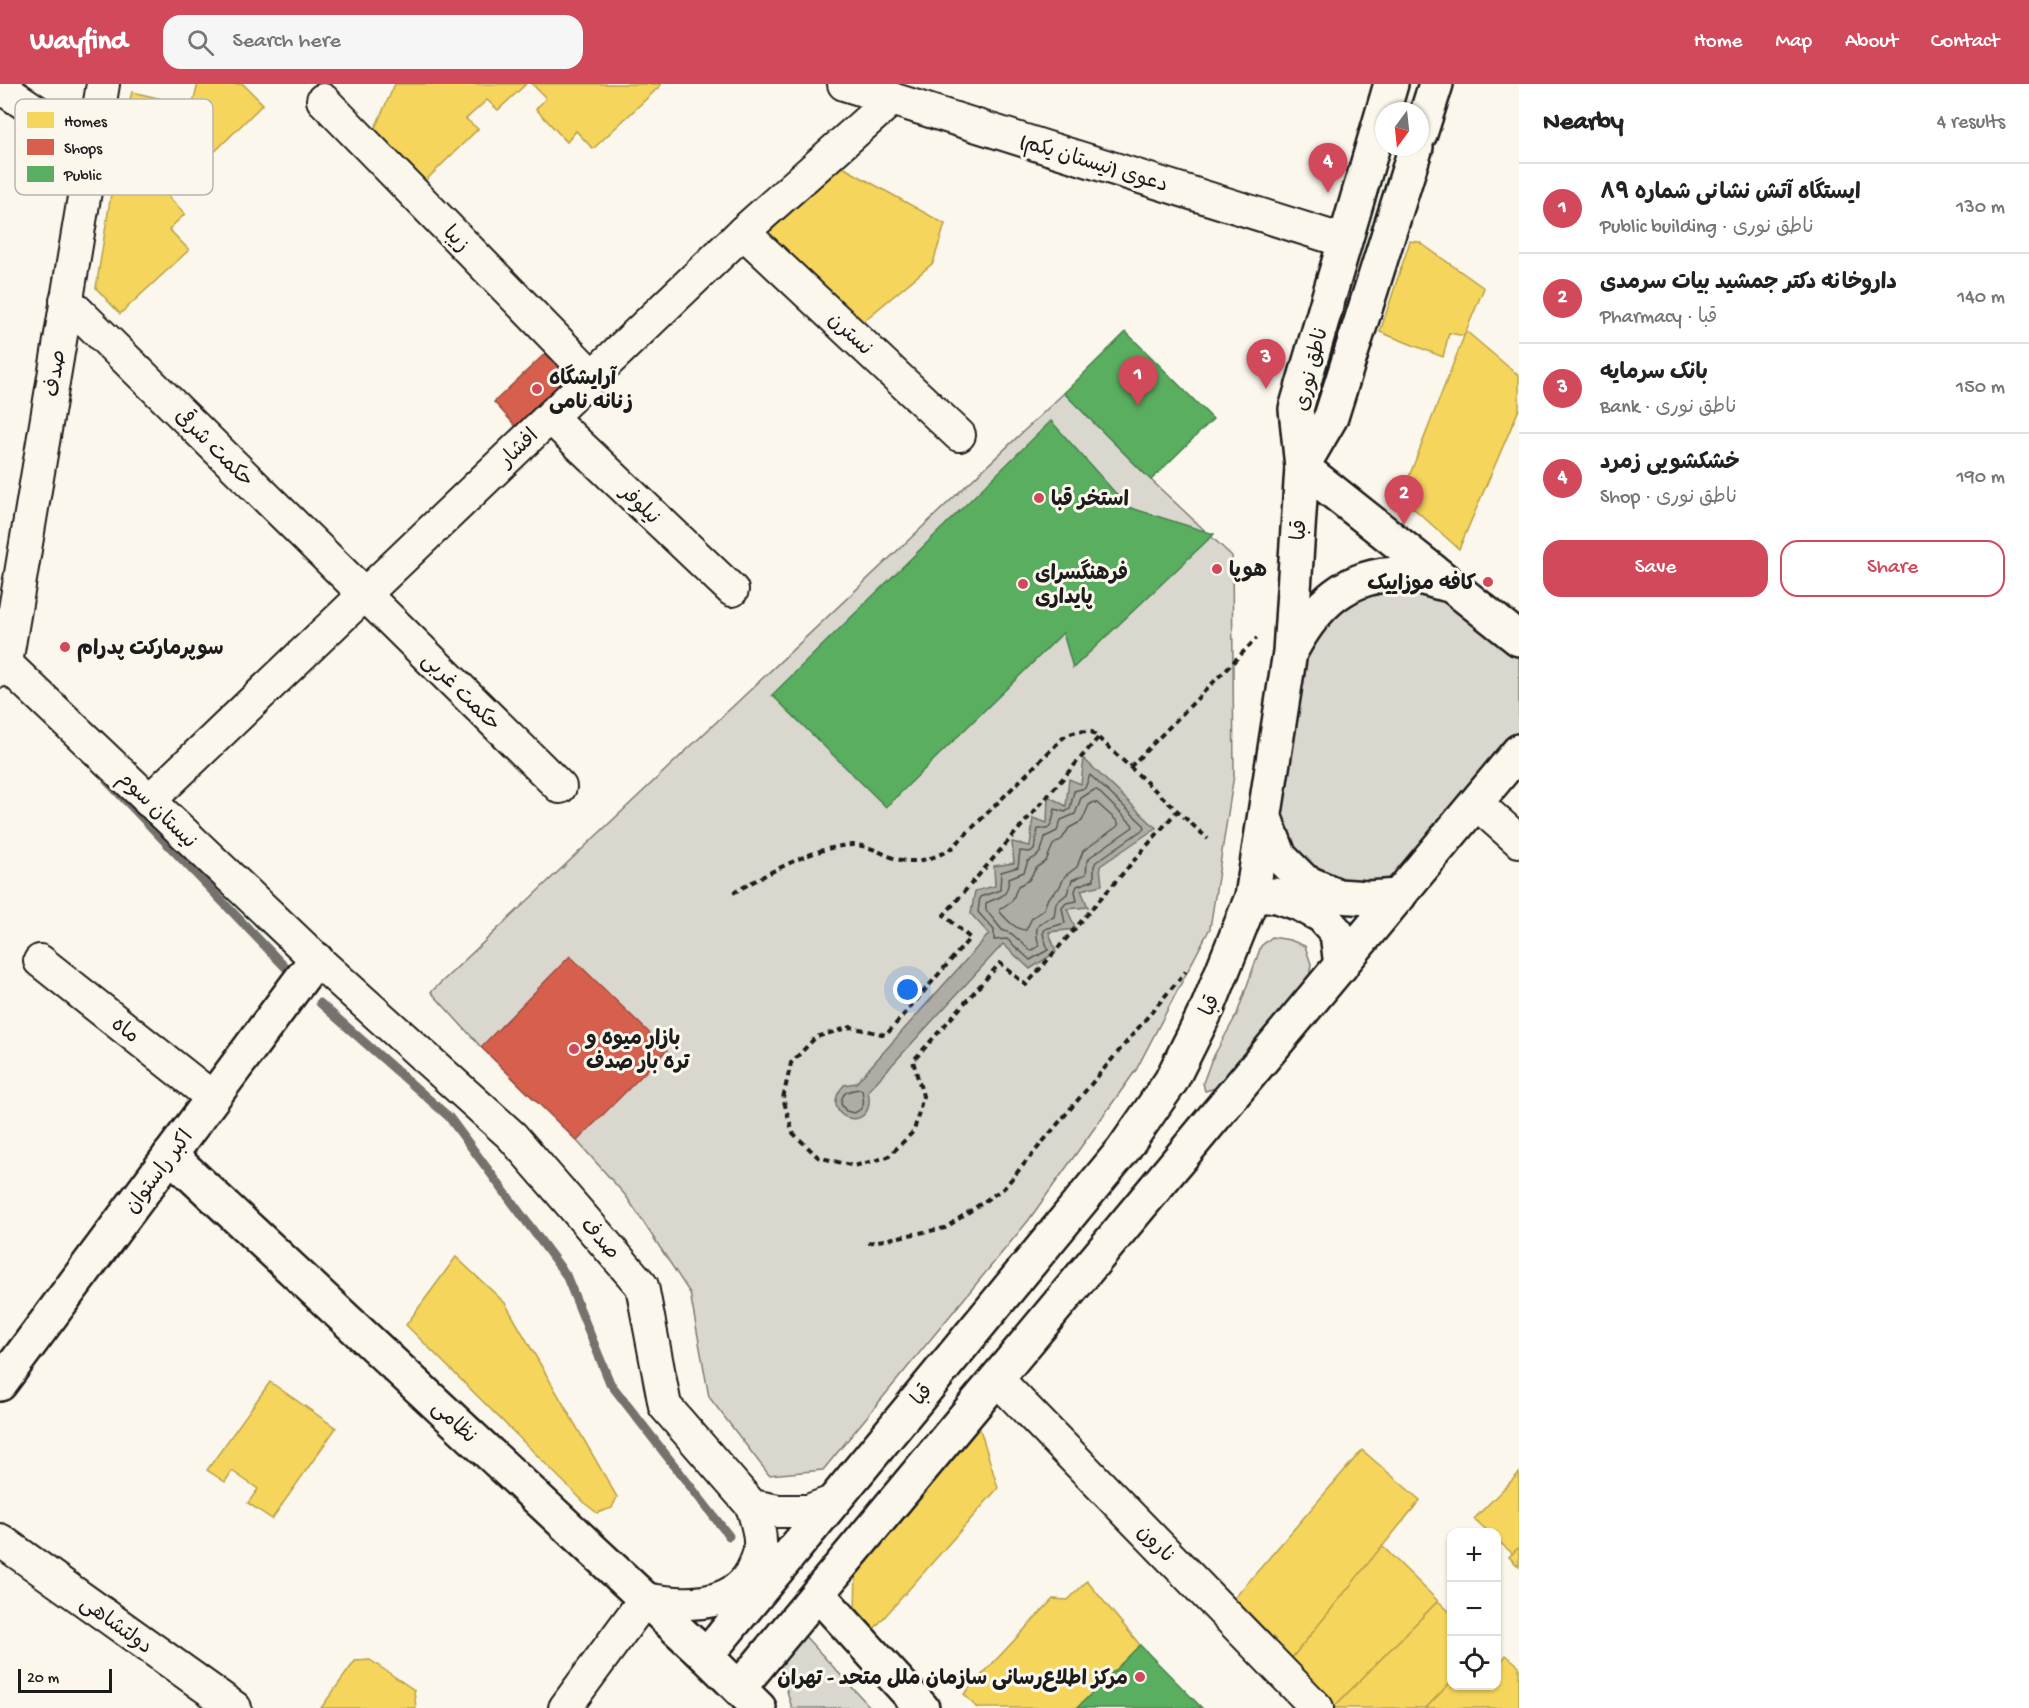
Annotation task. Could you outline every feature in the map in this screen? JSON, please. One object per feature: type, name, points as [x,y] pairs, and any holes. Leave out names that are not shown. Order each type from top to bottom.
[{"type":"street","name":"صدف","points":[[100,99],[103,84]]},
{"type":"street","name":"دعوی (نیستان یکم)","points":[[844,84],[1344,241]]},
{"type":"street","name":"ناطق نوری","points":[[1302,467],[1296,409],[1391,84]]},
{"type":"street","points":[[1429,106],[1436,84]]},
{"type":"street","points":[[0,87],[18,99]]},
{"type":"street","name":"افشار","points":[[149,801],[743,232],[892,99]]},
{"type":"street","name":"زیبا","points":[[323,100],[592,376]]},
{"type":"street","name":"ناطق نوری","points":[[1302,467],[1331,417],[1413,156]]},
{"type":"street","name":"صدف","points":[[2,664],[83,195]]},
{"type":"street","name":"نسترن","points":[[743,232],[959,435]]},
{"type":"street","name":"حکمت شرقی","points":[[66,300],[365,594]]},
{"type":"street","name":"نیلوفر","points":[[550,417],[732,590]]},
{"type":"street","points":[[1302,467],[1519,639]]},
{"type":"street","name":"قبا","points":[[706,1656],[1123,1150],[1171,1081],[1208,1007],[1252,897],[1290,652],[1302,467]]},
{"type":"street","points":[[1290,652],[1307,622],[1334,595],[1365,578],[1402,574],[1452,586]]},
{"type":"street","name":"حکمت غربی","points":[[365,594],[560,787]]},
{"type":"street","name":"نیستان سوم","points":[[2,664],[316,959]]},
{"type":"street","points":[[749,1698],[818,1594],[1519,751]]},
{"type":"street","points":[[1476,803],[1519,841]]},
{"type":"street","points":[[1265,818],[1280,857],[1304,881],[1338,896],[1368,898],[1399,896]]},
{"type":"street","points":[[1252,897],[1274,895],[1300,904],[1322,916],[1337,933],[1341,966]]},
{"type":"street","name":"صدف","points":[[316,959],[512,1136],[642,1286],[665,1406],[752,1506]]},
{"type":"street","name":"اکبر راستوان","points":[[0,1384],[316,959]]},
{"type":"street","name":"ماه","points":[[40,961],[213,1098]]},
{"type":"street","name":"نظامی","points":[[170,1155],[749,1698]]},
{"type":"street","name":"نارون","points":[[997,1379],[1317,1708]]},
{"type":"street","points":[[565,1708],[645,1599],[677,1604],[715,1600],[734,1592],[749,1578],[760,1547],[752,1506],[778,1511],[808,1511],[832,1502]]},
{"type":"street","name":"دولتشاهی","points":[[0,1540],[235,1708]]},
{"type":"street","points":[[818,1594],[922,1708]]},
{"type":"path","points":[[1130,767],[1294,601]]},
{"type":"path","points":[[733,893],[810,855],[850,845],[879,850],[892,858],[905,861],[917,861],[941,855],[952,848],[1064,737],[1073,732],[1092,732],[1208,839]]},
{"type":"path","points":[[1098,738],[944,915],[970,938],[886,1035],[851,1027],[816,1037],[791,1063],[783,1098],[792,1133],[818,1157],[854,1166],[888,1157],[914,1131],[923,1096],[913,1061],[999,963],[1026,986],[1177,811]]},
{"type":"path","points":[[868,1243],[945,1228],[1004,1188],[1191,966]]},
{"type":"shaded area","points":[[1064,393],[1151,480],[1232,556],[1234,775],[1210,928],[1136,1070],[1028,1221],[823,1470],[769,1475],[709,1397],[690,1293],[626,1196],[577,1141],[481,1047],[431,992]]},
{"type":"shaded area","points":[[1390,589],[1422,592],[1453,601],[1515,650],[1519,656],[1519,743],[1395,890],[1356,888],[1303,866],[1276,816],[1298,661],[1320,629],[1360,593]]},
{"type":"shaded area","points":[[1272,937],[1290,940],[1305,946],[1311,964],[1309,979],[1219,1087],[1205,1091],[1203,1083],[1211,1061],[1237,1014],[1261,946]]},
{"type":"shaded area","points":[[802,1633],[871,1708],[792,1708],[779,1664]]},
{"type":"water","points":[[1084,759],[1156,828],[1100,866],[1102,885],[1081,890],[1088,907],[1067,909],[1076,929],[1049,932],[1056,952],[1030,969],[1003,944],[868,1091],[869,1105],[864,1114],[857,1118],[848,1118],[841,1114],[836,1107],[837,1097],[844,1085],[856,1083],[989,934],[971,914],[975,891],[995,886],[994,866],[1014,863],[1012,842],[1030,846],[1033,818],[1047,823],[1048,796],[1066,806],[1069,779],[1081,784]]},
{"type":"building: Homes","points":[[198,84],[243,84],[263,104],[213,153],[213,99],[194,99]]},
{"type":"building: Homes","points":[[395,84],[526,84],[498,110],[487,100],[466,119],[478,129],[424,182],[373,141],[375,128]]},
{"type":"building: Homes","points":[[532,84],[661,85],[593,149],[576,131],[567,142],[536,109],[546,98]]},
{"type":"building: Homes","points":[[132,92],[162,99],[130,99]]},
{"type":"building: Homes","points":[[839,165],[945,224],[933,263],[853,330],[759,240]]},
{"type":"building: Homes","points":[[111,195],[167,195],[185,214],[169,229],[189,250],[120,314],[96,288]]},
{"type":"building: Homes","points":[[1410,241],[1419,242],[1484,288],[1464,336],[1449,333],[1443,357],[1380,332]]},
{"type":"building: Homes","points":[[1466,331],[1519,376],[1519,409],[1459,549],[1401,497]]},
{"type":"building: Homes","points":[[456,1257],[505,1303],[617,1497],[612,1508],[597,1513],[587,1505],[406,1325]]},
{"type":"building: Homes","points":[[270,1382],[336,1428],[272,1519],[248,1503],[258,1489],[232,1471],[225,1482],[207,1470]]},
{"type":"building: Homes","points":[[976,1416],[998,1488],[866,1638],[855,1617],[856,1565]]},
{"type":"building: Homes","points":[[1362,1450],[1420,1500],[1292,1658],[1232,1601]]},
{"type":"building: Homes","points":[[1519,1473],[1519,1547],[1513,1554],[1501,1543],[1501,1528],[1484,1528],[1474,1519]]},
{"type":"building: Homes","points":[[1382,1546],[1438,1601],[1331,1708],[1292,1658]]},
{"type":"building: Homes","points":[[1519,1547],[1519,1567],[1509,1557]]},
{"type":"building: Homes","points":[[1087,1581],[1140,1645],[1077,1708],[977,1708],[964,1694],[1053,1599],[1068,1600]]},
{"type":"building: Homes","points":[[1438,1601],[1447,1609],[1447,1686],[1426,1708],[1333,1708]]},
{"type":"building: Homes","points":[[1506,1655],[1519,1666],[1519,1708],[1426,1708],[1447,1686],[1447,1690],[1501,1690],[1502,1661]]},
{"type":"building: Homes","points":[[370,1660],[414,1690],[416,1708],[321,1708],[355,1661]]},
{"type":"building: Shops","name":"آرایشگاه زنانه نامی","points":[[552,347],[580,376],[521,432],[494,402]]},
{"type":"building: Shops","name":"بازار میوه و تره بار صدف","points":[[570,956],[667,1050],[577,1141],[481,1047]]},
{"type":"building: Public","points":[[1126,332],[1213,419],[1151,480],[1064,393]]},
{"type":"building: Public","name":"فرهنگسرای پایداری","points":[[1051,421],[1128,507],[1214,534],[1073,668],[1063,633],[886,807],[772,695]]},
{"type":"building: Public","name":"مرکز اطلاع‌رسانی سازمان ملل متحد - تهران","points":[[1140,1645],[1202,1708],[1077,1708]]},
{"type":"waterway","points":[[107,781],[286,968]]},
{"type":"waterway","points":[[320,1003],[449,1117],[566,1275],[610,1383],[729,1536]]},
{"type":"place","name":"خشکشویی زمرد","points":[[1328,193]]},
{"type":"place","name":"آرایشگاه زنانه نامی","points":[[537,389]]},
{"type":"place","name":"بانک سرمایه","points":[[1266,389]]},
{"type":"place","name":"ایستگاه آتش نشانی شماره ۸۹","points":[[1138,406]]},
{"type":"place","name":"استخر قبا","points":[[1039,498]]},
{"type":"place","name":"داروخانه دکتر جمشید بیات سرمدی","points":[[1404,525]]},
{"type":"place","name":"هوپا","points":[[1217,569]]},
{"type":"place","name":"کافه موزاییک","points":[[1488,582]]},
{"type":"place","name":"فرهنگسرای پایداری","points":[[1023,584]]},
{"type":"place","name":"سوپرمارکت پدرام","points":[[65,647]]},
{"type":"place","name":"بازار میوه و تره بار صدف","points":[[574,1049]]},
{"type":"place","name":"مرکز اطلاع‌رسانی سازمان ملل متحد - تهران","points":[[1140,1677]]}]
